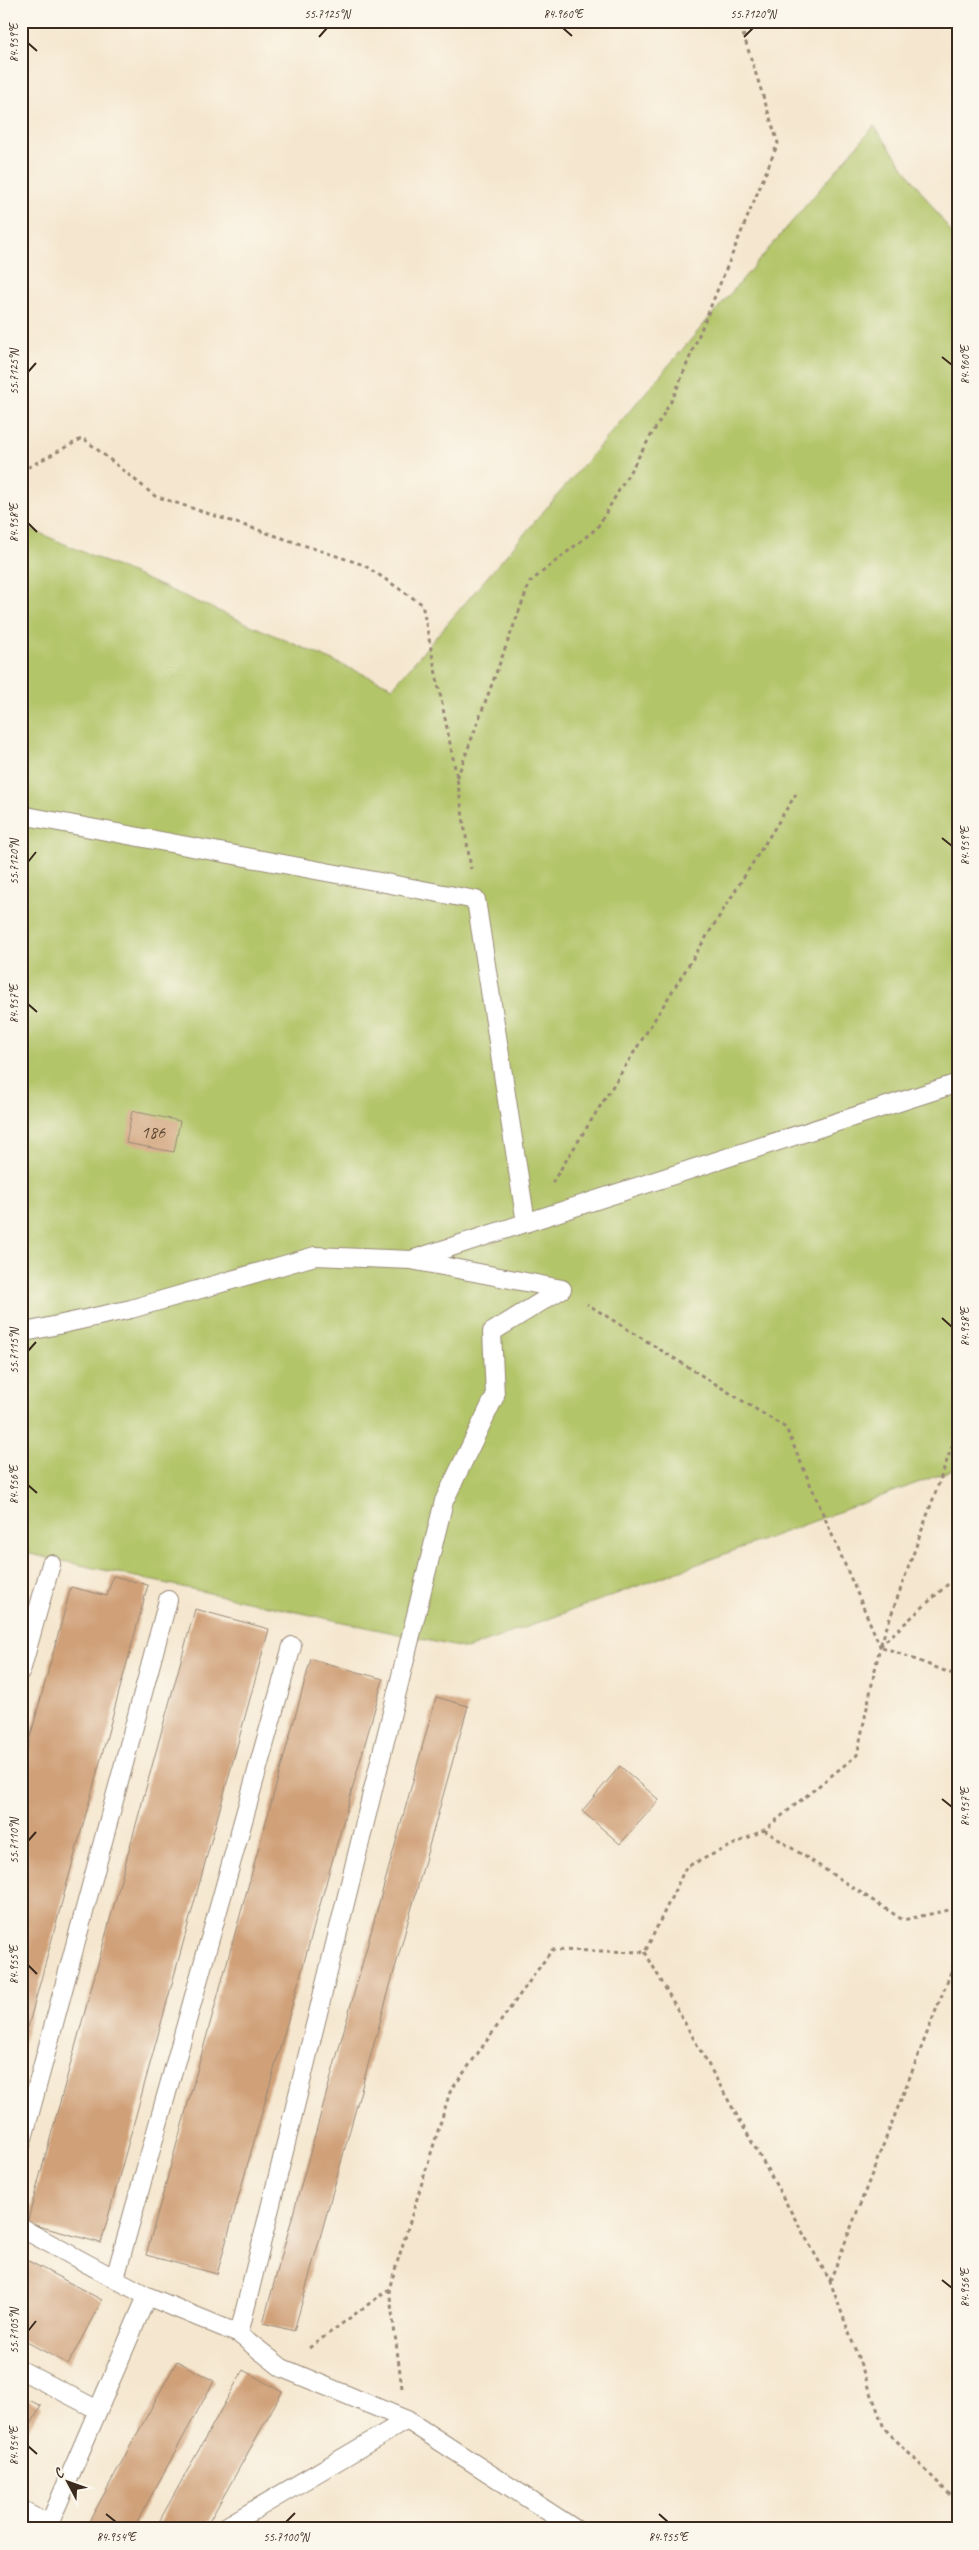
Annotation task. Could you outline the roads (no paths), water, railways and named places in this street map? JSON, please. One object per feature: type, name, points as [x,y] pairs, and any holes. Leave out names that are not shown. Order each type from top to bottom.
[{"type":"lane","points":[[21,815],[476,900],[526,1223]]},
{"type":"lane","points":[[411,1260],[958,1083]]},
{"type":"lane","points":[[21,1333],[131,1309],[315,1256],[411,1260],[562,1289],[492,1332],[495,1396],[444,1500],[239,2334]]},
{"type":"lane","points":[[21,1671],[51,1564]]},
{"type":"lane","points":[[21,2146],[168,1600]]},
{"type":"lane","points":[[115,2278],[292,1646]]},
{"type":"lane","points":[[21,2228],[148,2296],[239,2334],[282,2368],[407,2420],[575,2529]]},
{"type":"lane","points":[[21,2509],[48,2526],[148,2296]]},
{"type":"lane","points":[[21,2370],[98,2410]]},
{"type":"lane","points":[[222,2529],[407,2420]]}]
